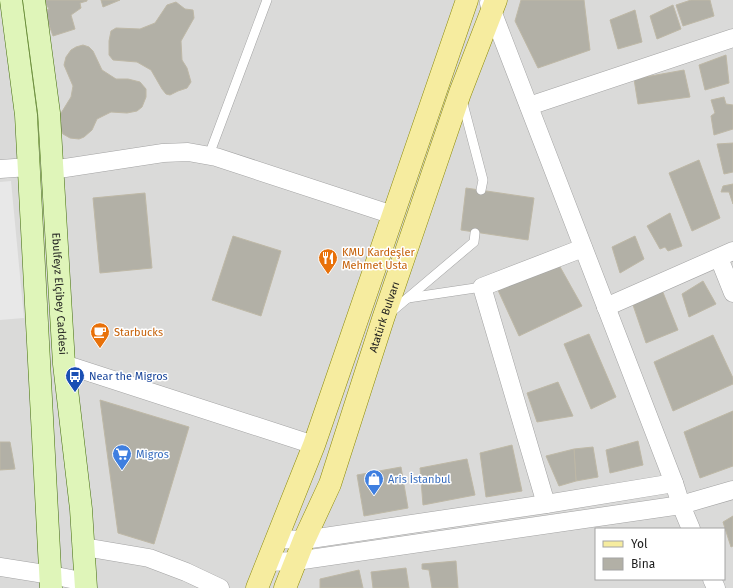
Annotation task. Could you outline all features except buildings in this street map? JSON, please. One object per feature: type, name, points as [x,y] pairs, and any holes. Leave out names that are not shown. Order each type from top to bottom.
[{"type":"main road","points":[[11,0],[26,115],[51,582]]},
{"type":"main road","name":"Ebulfeyz Elçibey Caddesi","points":[[34,0],[49,113],[64,364],[81,509],[86,585]]},
{"type":"main road","points":[[257,588],[314,445],[467,0]]},
{"type":"main road","name":"Atatürk Bulvarı","points":[[285,588],[304,540],[330,484],[383,319],[460,92],[492,3]]},
{"type":"street","points":[[492,3],[529,106],[674,483],[681,505],[692,528]]},
{"type":"street","points":[[529,106],[733,38]]},
{"type":"street","points":[[52,170],[163,153],[188,152],[209,155],[393,215]]},
{"type":"street","points":[[0,169],[29,167]]},
{"type":"street","points":[[546,504],[482,287],[583,248]]},
{"type":"street","points":[[606,307],[726,255],[733,293]]},
{"type":"street","points":[[64,364],[314,445]]},
{"type":"street","points":[[276,539],[304,540],[546,504],[674,483]]},
{"type":"street","points":[[267,562],[296,561],[681,505],[733,490]]},
{"type":"street","points":[[84,547],[149,558],[186,572],[220,588]]},
{"type":"street","points":[[0,567],[51,582],[86,585]]},
{"type":"lane","points":[[209,155],[267,0]]},
{"type":"lane","points":[[460,92],[483,180],[481,190]]},
{"type":"lane","points":[[383,319],[474,242],[475,232]]},
{"type":"lane","points":[[408,298],[482,287]]},
{"type":"shaded area","points":[[0,0],[733,0],[733,588],[0,588]]},
{"type":"shaded area","points":[[11,181],[24,318],[0,320],[0,182]]},
{"type":"place","name":"KMU Kardeşler Mehmet Usta","points":[[328,275]]},
{"type":"place","name":"Starbucks","points":[[100,349]]},
{"type":"place","name":"Near the Migros","points":[[75,393]]},
{"type":"place","name":"Migros","points":[[122,471]]},
{"type":"place","name":"Aris İstanbul","points":[[374,496]]}]
